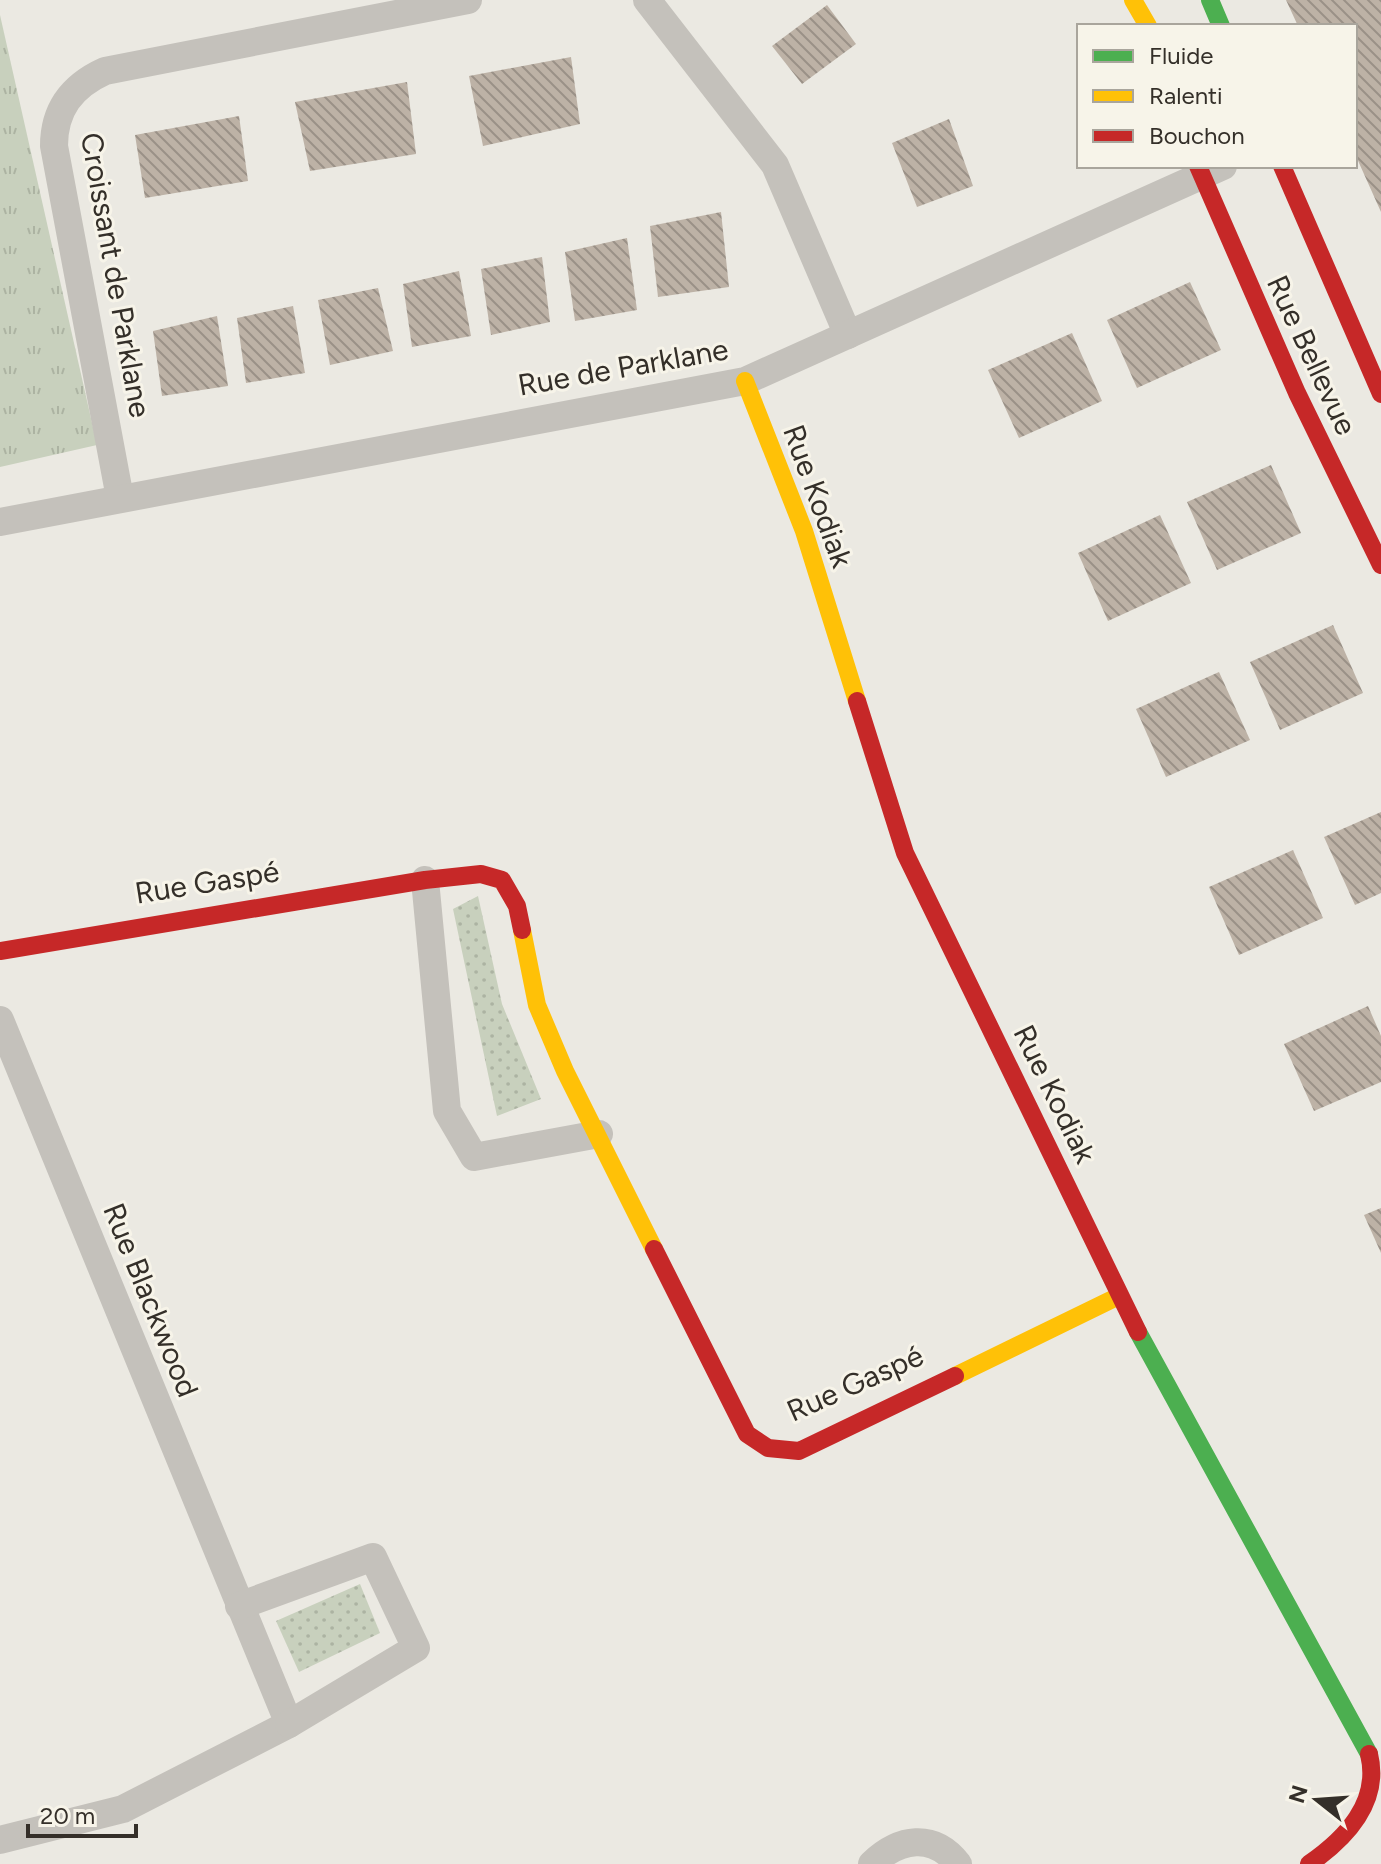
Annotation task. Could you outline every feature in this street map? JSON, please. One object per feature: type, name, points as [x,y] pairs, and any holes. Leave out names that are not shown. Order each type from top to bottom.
[{"type":"street","name":"Croissant de Parklane","points":[[120,498],[54,146],[57,120],[68,97],[87,79],[105,71],[468,0]]},
{"type":"street","points":[[647,0],[775,165],[848,335]]},
{"type":"street","points":[[1133,0],[1147,24]]},
{"type":"street","points":[[1210,0],[1220,24]]},
{"type":"street","name":"Rue Bellevue","points":[[1283,168],[1381,394]]},
{"type":"street","name":"Rue de Parklane","points":[[0,522],[745,381],[1207,169]]},
{"type":"street","name":"Rue Bellevue","points":[[1207,169],[1297,393],[1381,565]]},
{"type":"street","name":"Rue Kodiak","points":[[745,381],[804,531],[905,853],[1045,1135],[1119,1296],[1371,1754],[1380,1780],[1378,1802],[1364,1824],[1309,1864]]},
{"type":"street","name":"Rue Gaspé","points":[[0,951],[425,880],[481,874],[502,880],[517,906],[537,1005],[565,1071],[747,1434],[768,1448],[799,1451],[1119,1296]]},
{"type":"street","points":[[425,880],[447,1111],[474,1157],[599,1134]]},
{"type":"street","name":"Rue Blackwood","points":[[0,1020],[289,1724]]},
{"type":"street","points":[[0,1840],[123,1809],[289,1724],[416,1648],[373,1557],[239,1606]]},
{"type":"street","points":[[872,1864],[905,1843],[923,1841],[948,1852],[958,1864]]},
{"type":"green space","points":[[0,15],[97,445],[0,467]]},
{"type":"green space","points":[[478,896],[502,1004],[541,1099],[497,1116],[453,909]]},
{"type":"green space","points":[[360,1584],[380,1633],[299,1672],[276,1621]]},
{"type":"building","points":[[1286,0],[1381,0],[1381,212],[1357,158],[1357,24],[1297,24]]},
{"type":"building","points":[[827,5],[856,44],[802,84],[772,46]]},
{"type":"building","points":[[571,57],[580,124],[483,146],[469,76]]},
{"type":"building","points":[[407,82],[416,154],[310,171],[295,102]]},
{"type":"building","points":[[239,116],[248,181],[145,198],[135,135]]},
{"type":"building","points":[[949,119],[973,186],[917,207],[892,143]]},
{"type":"building","points":[[721,212],[729,287],[658,297],[650,226]]},
{"type":"building","points":[[627,238],[637,310],[575,321],[565,252]]},
{"type":"building","points":[[542,257],[550,322],[491,335],[481,269]]},
{"type":"building","points":[[459,271],[471,336],[412,347],[403,284]]},
{"type":"building","points":[[1190,282],[1221,350],[1137,388],[1107,320]]},
{"type":"building","points":[[378,288],[393,351],[330,365],[318,300]]},
{"type":"building","points":[[293,306],[305,373],[246,383],[237,318]]},
{"type":"building","points":[[217,316],[228,386],[162,396],[153,331]]},
{"type":"building","points":[[1072,333],[1102,401],[1019,438],[988,370]]},
{"type":"building","points":[[1271,465],[1301,533],[1217,570],[1187,502]]},
{"type":"building","points":[[1160,515],[1191,583],[1108,621],[1078,553]]},
{"type":"building","points":[[1333,625],[1363,693],[1280,730],[1250,662]]},
{"type":"building","points":[[1219,672],[1250,740],[1166,777],[1136,709]]},
{"type":"building","points":[[1381,812],[1381,893],[1355,905],[1324,837]]},
{"type":"building","points":[[1293,850],[1323,918],[1239,955],[1209,887]]},
{"type":"building","points":[[1368,1006],[1381,1036],[1381,1082],[1314,1111],[1284,1044]]},
{"type":"building","points":[[1381,1208],[1381,1253],[1364,1215]]},
{"type":"traffic: fast","points":[[1210,0],[1220,24]]},
{"type":"traffic: fast","points":[[1138,1332],[1369,1754]]},
{"type":"traffic: slow","points":[[1133,0],[1147,24]]},
{"type":"traffic: slow","points":[[745,381],[804,531],[857,701]]},
{"type":"traffic: slow","points":[[522,930],[537,1005],[565,1071],[654,1249]]},
{"type":"traffic: slow","points":[[955,1376],[1119,1296]]},
{"type":"traffic: jam","points":[[1199,168],[1297,393],[1381,565]]},
{"type":"traffic: jam","points":[[1283,168],[1381,394]]},
{"type":"traffic: jam","points":[[857,701],[905,853],[1138,1332]]},
{"type":"traffic: jam","points":[[0,951],[425,880],[481,874],[502,880],[517,906],[522,930]]},
{"type":"traffic: jam","points":[[654,1249],[747,1434],[768,1448],[799,1451],[955,1376]]},
{"type":"traffic: jam","points":[[1309,1864],[1347,1831],[1365,1804],[1370,1788],[1369,1754]]}]
